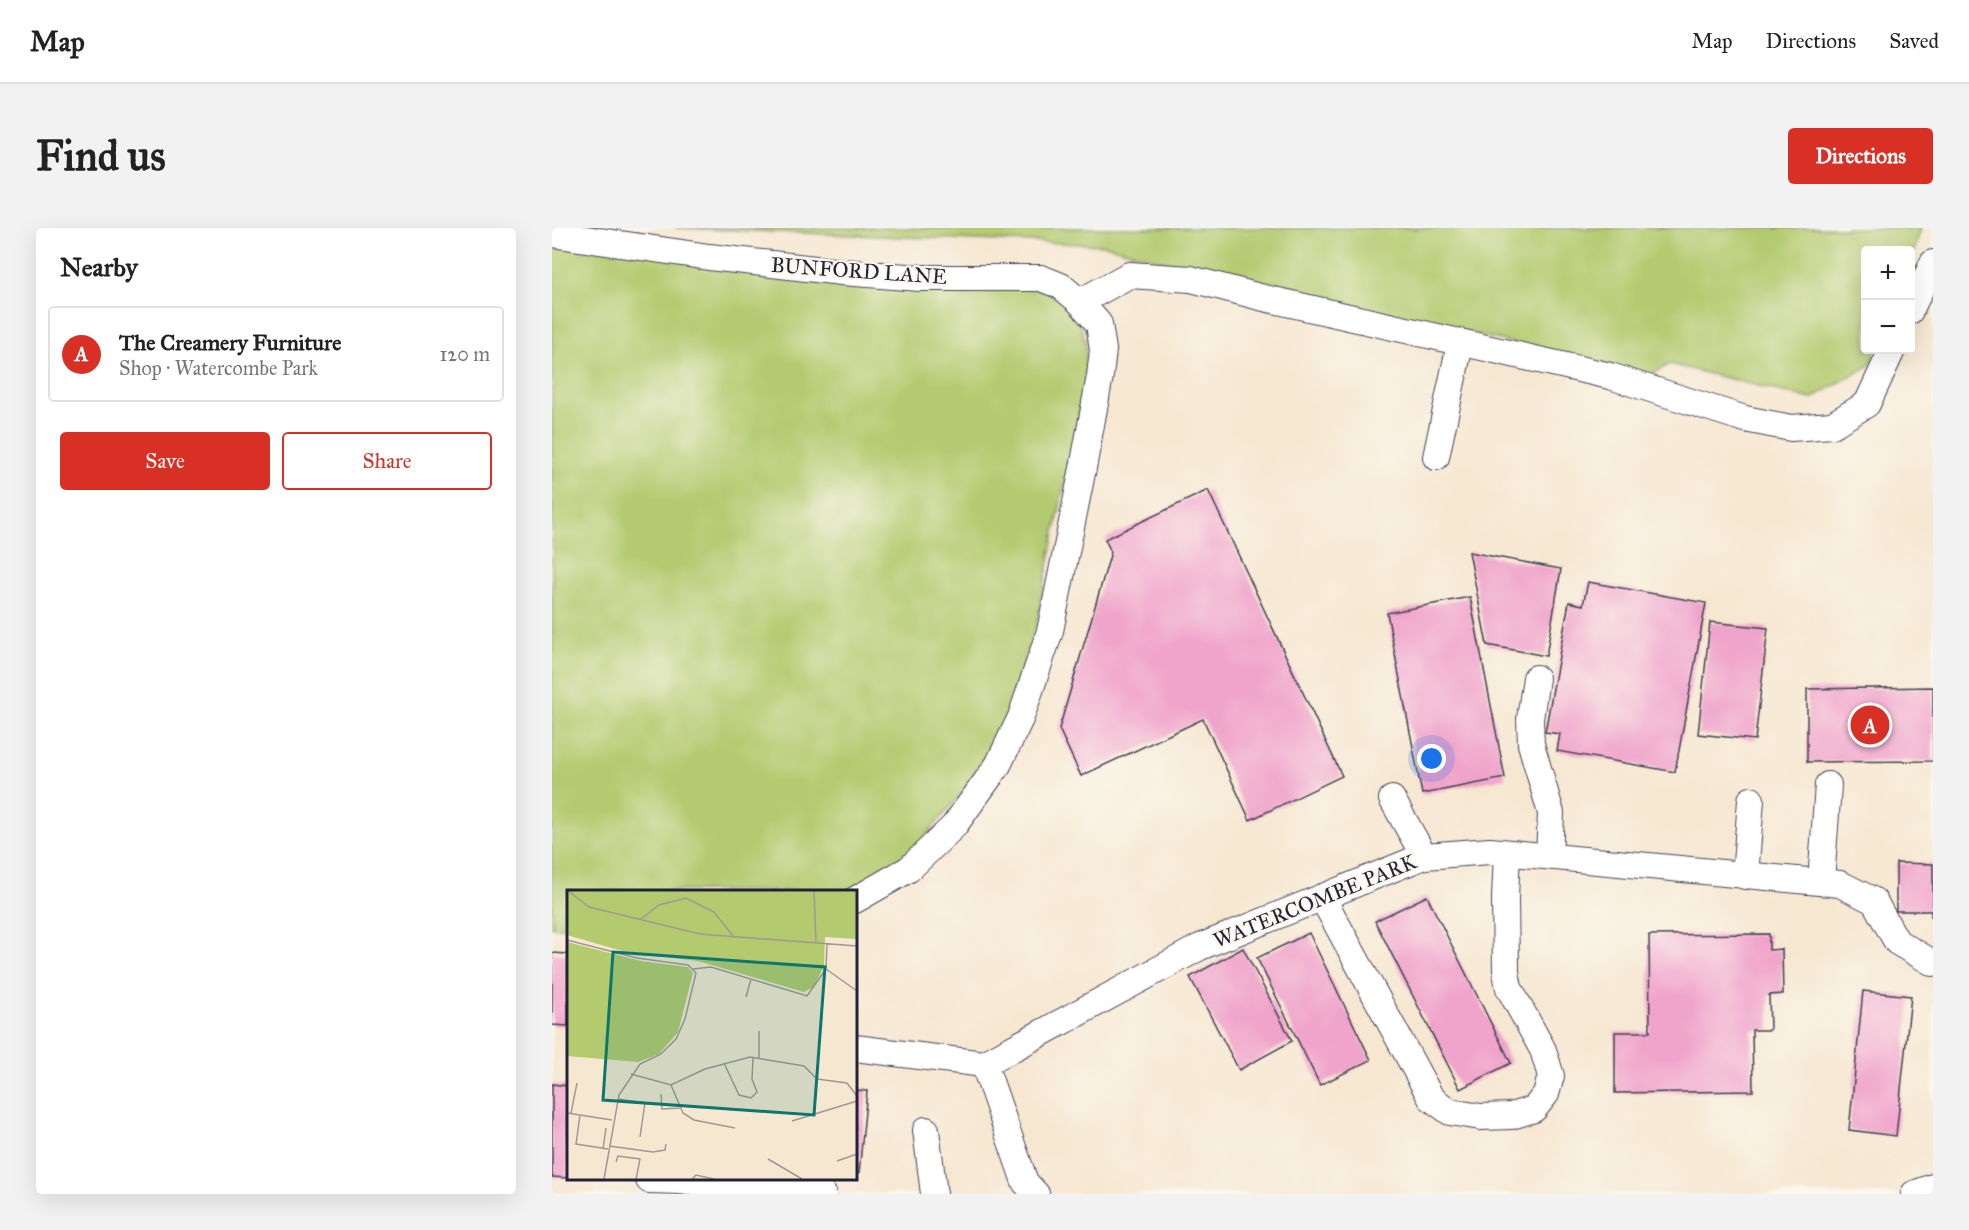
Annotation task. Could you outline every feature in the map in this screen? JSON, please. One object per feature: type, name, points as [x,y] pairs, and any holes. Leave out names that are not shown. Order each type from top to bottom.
[{"type":"street","name":"BUNFORD LANE","points":[[552,234],[709,257],[842,272],[920,278],[1041,278],[1060,286],[1080,302],[1099,324],[1103,350],[1083,468],[1050,631],[1020,717],[998,765],[954,826],[909,869],[856,899]]},
{"type":"street","points":[[1915,302],[1933,263]]},
{"type":"street","points":[[1080,302],[1130,275],[1191,279],[1460,344],[1610,376],[1745,419],[1791,428],[1832,425],[1867,404],[1890,354]]},
{"type":"street","points":[[1436,457],[1460,344]]},
{"type":"street","points":[[1536,678],[1530,719],[1531,744],[1551,813],[1549,856]]},
{"type":"street","points":[[1828,785],[1831,883],[1874,901],[1897,942],[1933,963]]},
{"type":"street","points":[[1392,799],[1424,856]]},
{"type":"street","points":[[1745,876],[1750,800]]},
{"type":"street","name":"WATERCOMBE PARK","points":[[984,1064],[1200,947],[1424,856],[1490,851],[1507,852],[1831,883]]},
{"type":"street","points":[[1322,897],[1431,1098],[1450,1112],[1481,1117],[1511,1116],[1534,1109],[1546,1094],[1551,1076],[1543,1050],[1509,988],[1506,972],[1507,852]]},
{"type":"street","points":[[856,1048],[984,1064],[1025,1182],[1036,1194]]},
{"type":"street","points":[[926,1130],[934,1194]]},
{"type":"street","points":[[648,1184],[679,1181],[823,1194]]},
{"type":"street","points":[[1914,1194],[1933,1187]]},
{"type":"green space","points":[[676,228],[1921,228],[1915,248],[1861,246],[1861,354],[1874,354],[1870,365],[1811,399],[1670,364],[1650,375],[1186,267],[1105,245]]},
{"type":"green space","points":[[552,245],[1045,290],[1064,303],[1081,325],[1086,344],[1085,382],[1036,625],[1006,718],[968,787],[896,869],[847,890],[567,890],[567,927],[552,927]]},
{"type":"building","points":[[1208,490],[1342,776],[1250,820],[1203,719],[1081,776],[1059,729],[1111,552],[1105,539]]},
{"type":"building","points":[[1469,552],[1561,569],[1546,656],[1487,645]]},
{"type":"building","points":[[1588,582],[1706,603],[1675,772],[1557,751],[1560,734],[1545,732],[1569,602],[1583,605]]},
{"type":"building","points":[[1470,597],[1505,778],[1422,794],[1387,613]]},
{"type":"building","points":[[1710,622],[1768,628],[1755,740],[1698,734]]},
{"type":"building","points":[[1933,687],[1933,761],[1807,762],[1807,689]]},
{"type":"building","points":[[1896,863],[1933,864],[1933,916],[1931,916],[1931,911],[1896,911]]},
{"type":"building","points":[[1427,896],[1511,1063],[1460,1089],[1375,921]]},
{"type":"building","points":[[1309,933],[1371,1060],[1320,1085],[1257,958]]},
{"type":"building","points":[[1769,934],[1769,950],[1782,949],[1783,994],[1769,995],[1770,1030],[1752,1030],[1753,1091],[1615,1093],[1615,1032],[1650,1032],[1649,935]]},
{"type":"building","points":[[1243,948],[1292,1041],[1239,1070],[1190,977]]},
{"type":"building","points":[[552,953],[567,954],[567,1026],[552,1025]]},
{"type":"building","points":[[1863,991],[1911,996],[1896,1136],[1849,1130]]},
{"type":"building","points":[[552,1084],[567,1086],[567,1178],[552,1177]]},
{"type":"building","points":[[856,1090],[867,1091],[859,1173],[856,1173]]},
{"type":"place","name":"The Creamery Furniture","points":[[1870,725]]}]
